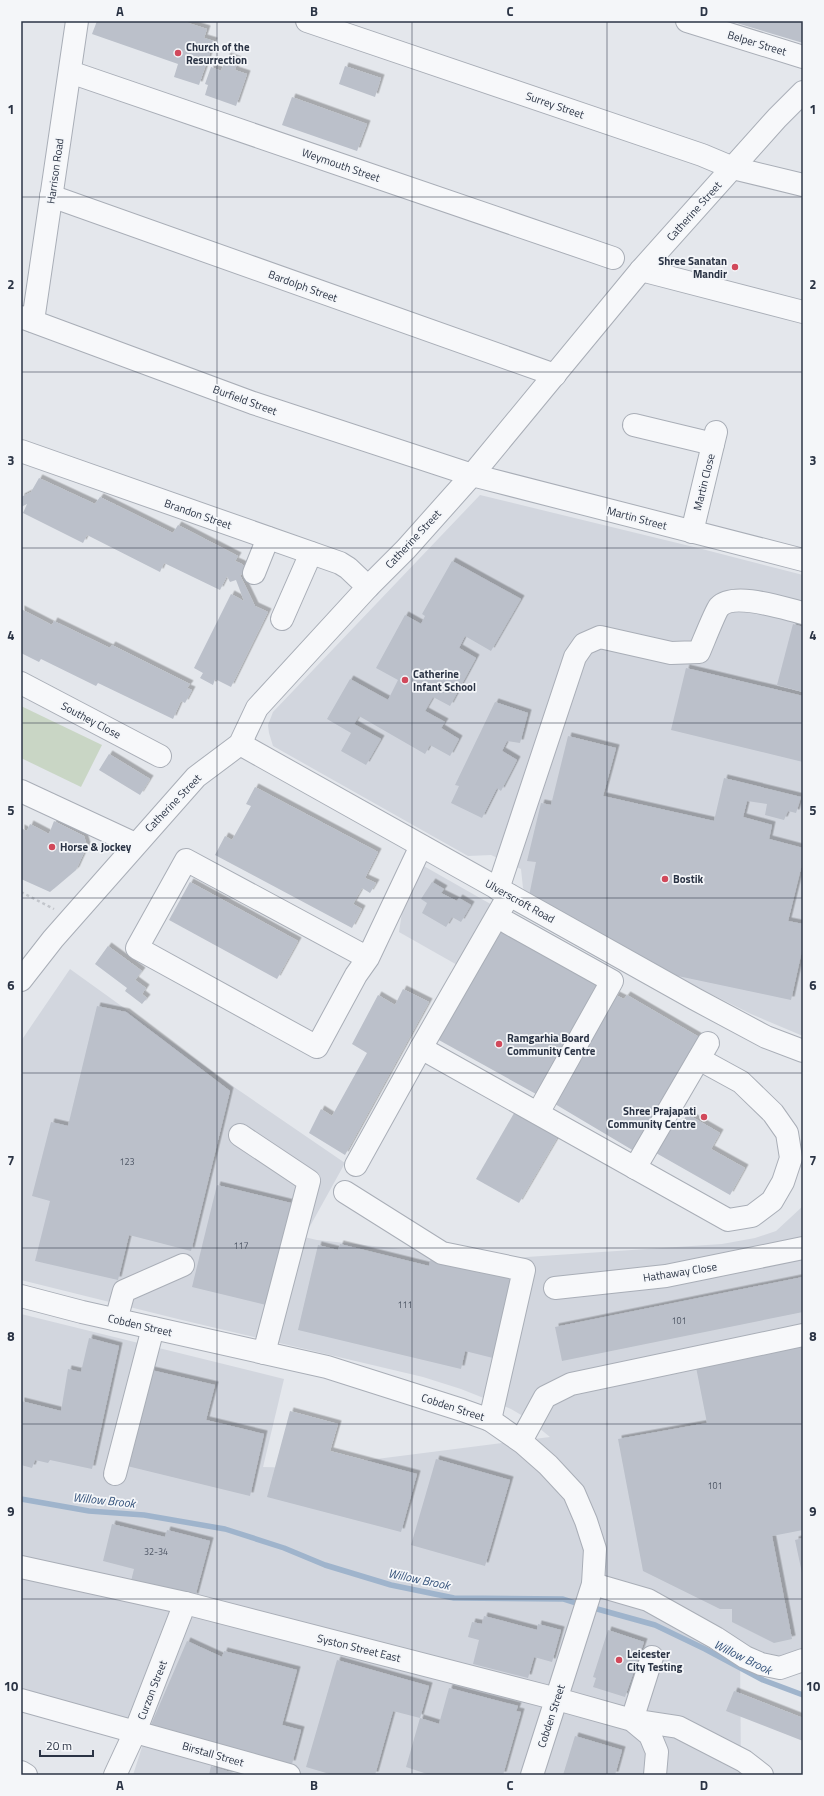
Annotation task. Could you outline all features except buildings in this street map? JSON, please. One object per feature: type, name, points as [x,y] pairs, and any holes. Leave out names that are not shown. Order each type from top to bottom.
[{"type":"street","name":"Harrison Road","points":[[27,319],[51,196],[77,21]]},
{"type":"street","name":"Surrey Street","points":[[307,21],[702,155],[733,168],[803,185]]},
{"type":"street","name":"Belper Street","points":[[687,21],[803,57]]},
{"type":"street","name":"Weymouth Street","points":[[70,72],[613,258]]},
{"type":"street","name":"Catherine Street","points":[[21,980],[71,918],[196,777],[240,744],[257,708],[472,475],[641,270],[777,118],[803,92]]},
{"type":"street","name":"Bardolph Street","points":[[51,196],[555,375]]},
{"type":"street","points":[[641,270],[803,312]]},
{"type":"street","name":"Burfield Street","points":[[27,319],[253,403],[472,475]]},
{"type":"street","name":"Martin Close","points":[[634,425],[715,438],[692,532]]},
{"type":"street","name":"Brandon Street","points":[[21,451],[340,563],[348,568],[368,587]]},
{"type":"street","name":"Martin Street","points":[[472,475],[803,560]]},
{"type":"street","points":[[254,573],[268,538]]},
{"type":"street","points":[[282,619],[311,553]]},
{"type":"street","points":[[356,1165],[421,1048],[503,892],[575,657],[584,644],[600,637],[671,653],[699,652],[719,606],[732,600],[758,602],[803,613]]},
{"type":"street","name":"Southey Close","points":[[21,683],[160,756]]},
{"type":"street","name":"Ulverscroft Road","points":[[240,744],[695,999],[766,1036],[803,1051]]},
{"type":"street","points":[[21,791],[135,844]]},
{"type":"street","points":[[368,958],[186,860],[137,948],[317,1047],[356,975],[368,958],[421,846]]},
{"type":"street","points":[[508,923],[612,981],[538,1113]]},
{"type":"street","points":[[421,1048],[538,1113],[635,1168],[728,1220],[752,1216],[772,1201],[783,1182],[791,1158],[787,1133],[773,1113],[741,1082],[703,1051],[635,1168]]},
{"type":"street","points":[[240,1135],[309,1181],[264,1353]]},
{"type":"street","points":[[345,1192],[442,1253],[524,1270],[490,1420]]},
{"type":"street","name":"Hathaway Close","points":[[555,1288],[666,1276],[803,1248]]},
{"type":"street","points":[[116,1320],[124,1291],[183,1265]]},
{"type":"street","name":"Cobden Street","points":[[21,1296],[116,1320],[327,1367],[490,1420],[521,1441],[548,1465],[574,1493],[586,1521],[595,1549],[593,1584],[532,1775]]},
{"type":"street","points":[[115,1474],[153,1328]]},
{"type":"street","points":[[521,1441],[545,1397],[571,1384],[803,1335]]},
{"type":"street","name":"Syston Street East","points":[[21,1567],[184,1603],[557,1698],[632,1720],[650,1735],[657,1752],[655,1775]]},
{"type":"street","points":[[593,1584],[648,1600],[716,1638],[745,1657],[761,1664],[780,1668],[803,1660]]},
{"type":"street","name":"Curzon Street","points":[[115,1775],[136,1732],[184,1603]]},
{"type":"street","points":[[652,1657],[632,1720],[678,1727],[744,1761],[762,1775]]},
{"type":"street","name":"Birstall Street","points":[[21,1700],[289,1775]]},
{"type":"street","points":[[21,1772],[26,1775]]},
{"type":"path","points":[[21,892],[71,918]]},
{"type":"shaded area","points":[[480,495],[803,575],[803,1036],[751,1014],[673,975],[529,896],[523,888],[521,869],[491,855],[468,856],[273,746],[268,725],[273,712]]},
{"type":"shaded area","points":[[422,865],[494,906],[459,966],[399,932],[403,906]]},
{"type":"shaded area","points":[[70,969],[234,1087],[345,1163],[304,1237],[317,1240],[497,1259],[722,1244],[755,1238],[776,1231],[803,1206],[803,1672],[740,1646],[741,1775],[133,1775],[144,1741],[21,1698],[21,1314],[284,1379],[263,1467],[306,1468],[550,1437],[528,1419],[511,1409],[461,1389],[423,1377],[21,1280],[21,1041]]},
{"type":"green space","points":[[21,706],[102,745],[81,787],[21,758]]},
{"type":"waterway","name":"Willow Brook","points":[[21,1499],[89,1511],[144,1515],[225,1529],[284,1548],[325,1565],[391,1585],[454,1598],[563,1599],[582,1605]]},
{"type":"waterway","name":"Willow Brook","points":[[590,1607],[655,1625],[705,1649],[763,1680],[803,1695]]},
{"type":"place","name":"Church of the Resurrection","points":[[178,53]]},
{"type":"place","name":"Shree Sanatan Mandir","points":[[735,267]]},
{"type":"place","name":"Catherine Infant School","points":[[405,680]]},
{"type":"place","name":"Horse & Jockey","points":[[52,847]]},
{"type":"place","name":"Bostik","points":[[665,879]]},
{"type":"place","name":"Ramgarhia Board Community Centre","points":[[499,1044]]},
{"type":"place","name":"Shree Prajapati Community Centre","points":[[704,1117]]},
{"type":"place","name":"Leicester City Testing","points":[[619,1660]]}]
